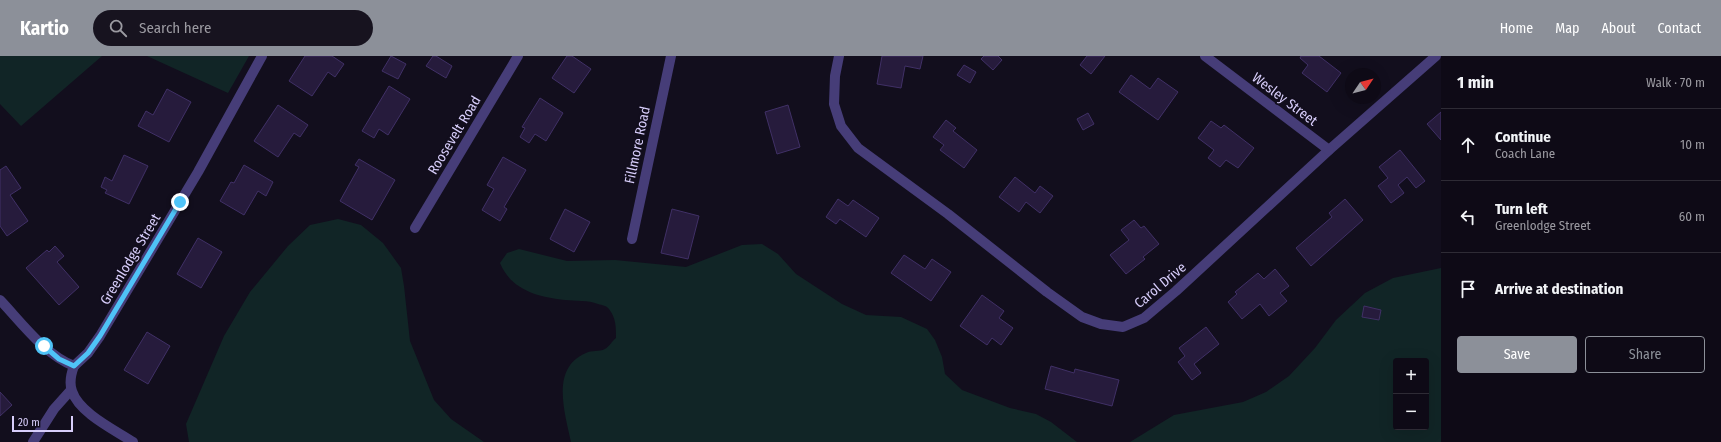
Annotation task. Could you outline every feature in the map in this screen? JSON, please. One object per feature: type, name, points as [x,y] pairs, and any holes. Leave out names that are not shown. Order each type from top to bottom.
[{"type":"street","name":"Greenlodge Street","points":[[74,366],[88,353],[100,336],[194,178],[262,56]]},
{"type":"street","name":"Roosevelt Road","points":[[414,228],[518,56]]},
{"type":"street","name":"Fillmore Road","points":[[632,239],[671,56]]},
{"type":"street","name":"Carol Drive","points":[[839,56],[835,76],[834,104],[841,126],[858,148],[948,214],[1047,292],[1082,317],[1101,324],[1123,327],[1144,318],[1176,291],[1329,150],[1436,56]]},
{"type":"street","name":"Wesley Street","points":[[1205,56],[1329,150]]},
{"type":"street","points":[[0,300],[51,352],[59,359],[74,366],[70,381],[75,398],[89,412],[133,442]]},
{"type":"street","points":[[33,442],[54,409],[72,390]]},
{"type":"green space","points":[[0,56],[102,56],[21,126],[0,104]]},
{"type":"green space","points":[[147,56],[249,56],[228,93]]},
{"type":"green space","points":[[338,219],[361,225],[383,243],[401,268],[410,341],[434,400],[451,419],[484,442],[189,442],[186,424],[224,336],[250,292],[288,246],[310,225]]},
{"type":"green space","points":[[762,244],[778,254],[796,274],[842,304],[866,315],[901,317],[927,329],[935,340],[942,357],[945,374],[962,390],[1010,408],[1036,414],[1051,422],[1077,442],[571,442],[564,405],[564,380],[568,369],[575,360],[586,353],[603,350],[616,338],[616,326],[614,319],[607,307],[590,302],[545,297],[518,286],[511,280],[500,263],[507,253],[519,249],[567,261],[615,260],[686,267],[742,245]]},
{"type":"green space","points":[[1441,268],[1441,442],[1130,442],[1174,415],[1243,402],[1266,392],[1289,376],[1315,348],[1336,320],[1365,293],[1393,278]]},
{"type":"building","points":[[305,56],[332,56],[344,64],[335,77],[328,72],[312,96],[289,81]]},
{"type":"building","points":[[391,56],[406,64],[398,79],[382,71]]},
{"type":"building","points":[[433,56],[436,56],[452,66],[446,78],[426,66]]},
{"type":"building","points":[[567,56],[572,56],[591,69],[574,93],[552,78]]},
{"type":"building","points":[[882,56],[923,56],[920,69],[905,66],[901,88],[877,84]]},
{"type":"building","points":[[984,56],[998,56],[1002,60],[993,70],[981,59]]},
{"type":"building","points":[[1087,56],[1105,56],[1091,74],[1080,65]]},
{"type":"building","points":[[1301,56],[1319,56],[1341,73],[1327,92],[1302,73],[1308,65],[1300,58]]},
{"type":"building","points":[[964,65],[976,72],[970,83],[957,75]]},
{"type":"building","points":[[1131,75],[1150,89],[1158,78],[1178,92],[1158,120],[1119,92]]},
{"type":"building","points":[[389,86],[410,99],[388,135],[379,129],[374,138],[362,131]]},
{"type":"building","points":[[167,89],[191,102],[169,142],[138,126],[146,111],[153,115]]},
{"type":"building","points":[[540,98],[563,113],[546,141],[535,134],[529,143],[520,137],[525,128],[522,127]]},
{"type":"building","points":[[278,105],[308,125],[300,137],[294,133],[278,157],[254,141]]},
{"type":"building","points":[[788,105],[800,147],[777,154],[765,112]]},
{"type":"building","points":[[1441,112],[1441,140],[1427,124]]},
{"type":"building","points":[[1088,113],[1094,124],[1083,130],[1077,119]]},
{"type":"building","points":[[946,120],[956,128],[953,131],[977,150],[964,168],[940,150],[944,145],[933,137]]},
{"type":"building","points":[[1211,121],[1221,128],[1224,125],[1254,148],[1238,168],[1226,160],[1220,167],[1208,158],[1214,150],[1198,138]]},
{"type":"building","points":[[1400,150],[1425,181],[1416,188],[1407,177],[1398,185],[1404,193],[1391,203],[1378,186],[1388,178],[1379,167]]},
{"type":"building","points":[[124,155],[148,166],[129,204],[105,193],[107,190],[101,187],[105,177],[112,181]]},
{"type":"building","points":[[503,157],[526,170],[504,207],[507,209],[500,221],[482,210],[494,189],[487,185]]},
{"type":"building","points":[[359,159],[395,180],[372,220],[340,201],[359,167],[355,165]]},
{"type":"building","points":[[244,165],[273,182],[266,196],[258,191],[244,215],[220,201],[231,182],[234,183]]},
{"type":"building","points":[[6,166],[21,188],[10,195],[28,221],[7,236],[0,226],[0,170]]},
{"type":"building","points":[[1015,177],[1035,193],[1040,186],[1053,196],[1040,213],[1026,202],[1019,212],[999,197]]},
{"type":"building","points":[[838,199],[848,206],[853,200],[879,218],[866,237],[840,219],[836,224],[826,217]]},
{"type":"building","points":[[1345,199],[1363,220],[1311,266],[1296,248],[1332,217],[1329,213]]},
{"type":"building","points":[[565,209],[590,222],[574,252],[550,239]]},
{"type":"building","points":[[672,209],[699,216],[688,259],[661,253]]},
{"type":"building","points":[[1134,220],[1141,228],[1144,226],[1159,244],[1143,257],[1145,259],[1126,274],[1110,255],[1129,240],[1121,230]]},
{"type":"building","points":[[198,238],[222,252],[201,288],[177,274]]},
{"type":"building","points":[[55,246],[64,256],[57,262],[79,287],[59,305],[26,268],[47,250],[49,252]]},
{"type":"building","points":[[904,255],[925,269],[932,259],[951,272],[931,301],[891,273]]},
{"type":"building","points":[[1275,269],[1289,286],[1280,293],[1287,301],[1269,316],[1260,304],[1242,319],[1228,302],[1237,294],[1235,292],[1258,273],[1264,279]]},
{"type":"building","points":[[982,295],[1004,311],[999,318],[1013,328],[1001,345],[992,338],[987,345],[960,326]]},
{"type":"building","points":[[1364,306],[1381,310],[1379,320],[1362,317]]},
{"type":"building","points":[[1206,327],[1219,344],[1194,364],[1201,373],[1192,380],[1178,362],[1185,356],[1179,348]]},
{"type":"building","points":[[147,332],[170,346],[148,384],[124,370]]},
{"type":"building","points":[[1051,366],[1074,373],[1075,369],[1119,380],[1112,406],[1045,389]]},
{"type":"building","points":[[0,392],[12,405],[0,416]]},
{"type":"route","points":[[44,346],[59,359],[74,366],[88,353],[100,336],[180,202]]}]
